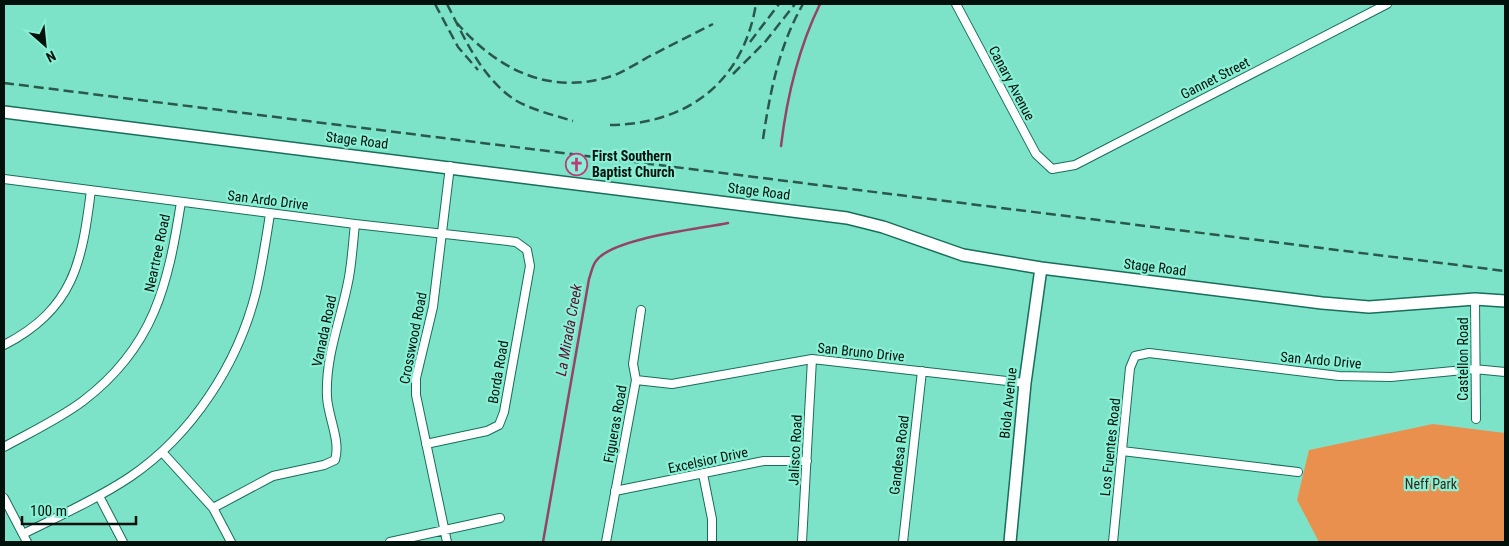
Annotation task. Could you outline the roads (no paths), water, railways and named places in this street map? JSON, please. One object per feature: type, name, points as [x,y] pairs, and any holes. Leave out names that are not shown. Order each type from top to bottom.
[{"type":"main road","name":"Stage Road","points":[[4,112],[450,166],[847,218],[883,227],[963,255],[1041,268],[1370,307],[1475,298],[1505,300]]},
{"type":"main road","name":"Biola Avenue","points":[[1010,542],[1025,383],[1041,268]]},
{"type":"street","name":"Canary Avenue","points":[[956,4],[1036,154],[1052,168]]},
{"type":"street","name":"Gannet Street","points":[[1052,168],[1075,165],[1387,4]]},
{"type":"street","name":"Crosswood Road","points":[[447,542],[416,395],[416,378],[433,307],[450,166]]},
{"type":"street","name":"San Ardo Drive","points":[[4,179],[270,214],[516,242],[528,250]]},
{"type":"street","points":[[4,345],[32,328],[51,310],[66,290],[77,267],[84,243],[91,190]]},
{"type":"street","name":"Neartree Road","points":[[4,447],[83,402],[106,383],[124,363],[154,315],[163,291],[170,265],[181,202]]},
{"type":"street","points":[[23,534],[99,496],[130,476],[162,452],[197,412],[233,354],[256,293],[270,214]]},
{"type":"street","name":"Vanada Road","points":[[212,508],[273,476],[324,465],[335,460],[338,451],[327,398],[327,374],[330,352],[349,277],[354,224]]},
{"type":"street","name":"Borda Road","points":[[426,444],[487,431],[499,425],[504,412],[530,266],[528,250]]},
{"type":"street","name":"Castellon Road","points":[[1475,298],[1474,369],[1476,419]]},
{"type":"street","name":"Figueras Road","points":[[606,542],[636,380],[634,364],[641,310]]},
{"type":"street","name":"San Ardo Drive","points":[[1135,356],[1149,352],[1340,376],[1391,377],[1474,369],[1505,372]]},
{"type":"street","name":"Los Fuentes Road","points":[[1113,542],[1130,368],[1135,356]]},
{"type":"street","name":"San Bruno Drive","points":[[636,380],[672,384],[690,382],[775,364],[812,359],[1025,383]]},
{"type":"street","name":"Jalisco Road","points":[[802,542],[808,461],[812,359]]},
{"type":"street","name":"Gandesa Road","points":[[904,542],[906,502],[922,371]]},
{"type":"street","points":[[1122,451],[1298,472]]},
{"type":"street","points":[[162,452],[212,508],[231,542]]},
{"type":"street","name":"Excelsior Drive","points":[[615,492],[764,461],[808,461]]},
{"type":"street","points":[[703,474],[712,519],[712,542]]},
{"type":"street","points":[[99,496],[123,542]]},
{"type":"street","points":[[4,498],[28,542]]},
{"type":"street","points":[[390,542],[500,518]]},
{"type":"waterway","name":"La Mirada Creek","points":[[781,146],[794,73],[805,38],[820,4]]},
{"type":"waterway","name":"La Mirada Creek","points":[[543,542],[589,279],[596,261],[605,253],[637,240],[728,223]]},
{"type":"railway","points":[[435,4],[458,47],[478,70]]},
{"type":"railway","points":[[447,4],[460,31],[483,69],[503,91],[529,107],[573,121]]},
{"type":"railway","points":[[610,125],[638,123],[664,117],[687,107],[707,93],[725,76],[739,56],[749,32],[756,4]]},
{"type":"railway","points":[[750,42],[779,4]]},
{"type":"railway","points":[[733,74],[765,42],[795,4]]},
{"type":"railway","points":[[763,139],[769,104],[782,53],[803,4]]},
{"type":"railway","points":[[456,22],[489,54],[508,66],[527,75],[547,81],[569,83],[591,81],[615,75],[713,24]]},
{"type":"railway","points":[[4,83],[1505,271]]},
{"type":"place","name":"First Southern Baptist Church","points":[[576,164]]},
{"type":"park label","name":"Neff Park","points":[[1431,484]]}]
